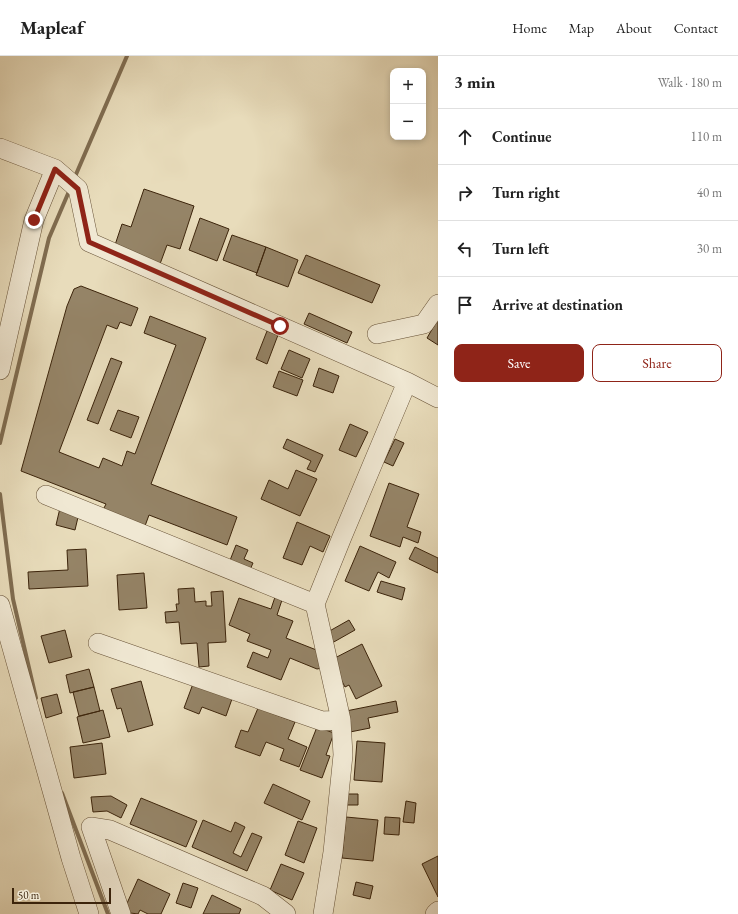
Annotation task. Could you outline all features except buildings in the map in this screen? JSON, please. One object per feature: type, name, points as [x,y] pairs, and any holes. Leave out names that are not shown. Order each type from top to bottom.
[{"type":"street","points":[[0,148],[55,169],[78,189],[89,242],[407,382],[438,398]]},
{"type":"street","points":[[0,370],[34,220],[55,169]]},
{"type":"street","points":[[377,334],[424,324],[438,304]]},
{"type":"street","points":[[323,914],[333,852],[342,756],[341,720],[315,604],[407,382]]},
{"type":"street","points":[[46,495],[315,604]]},
{"type":"street","points":[[0,605],[71,858],[89,914]]},
{"type":"street","points":[[98,643],[322,721],[341,720]]},
{"type":"street","points":[[121,914],[91,827],[110,830],[263,896],[286,914]]},
{"type":"street","points":[[435,914],[438,910]]},
{"type":"waterway","points":[[74,179],[127,56]]},
{"type":"waterway","points":[[0,443],[49,238],[70,189]]},
{"type":"waterway","points":[[0,494],[13,599],[36,698]]},
{"type":"waterway","points":[[62,793],[108,914]]},
{"type":"route","points":[[34,220],[55,169],[78,189],[89,242],[280,326]]}]
